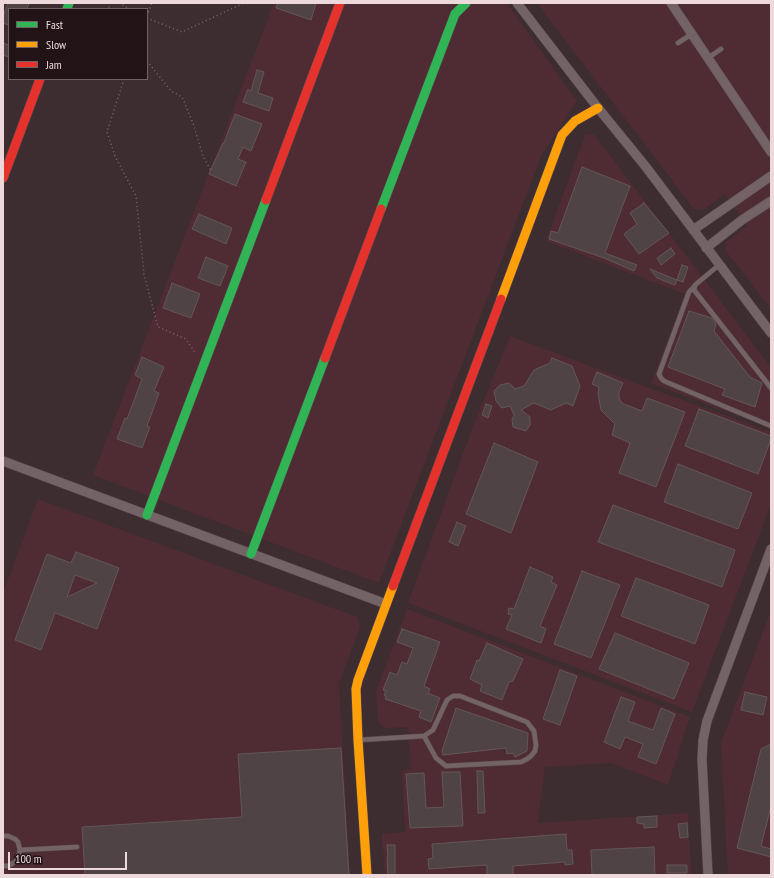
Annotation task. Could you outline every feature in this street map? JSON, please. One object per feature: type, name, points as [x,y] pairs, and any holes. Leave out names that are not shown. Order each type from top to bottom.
[{"type":"street","points":[[147,515],[340,3]]},
{"type":"street","points":[[251,554],[450,26],[455,14],[466,3]]},
{"type":"street","points":[[517,3],[598,108],[646,167],[771,333]]},
{"type":"street","points":[[671,3],[771,152]]},
{"type":"street","points":[[3,178],[40,80]]},
{"type":"street","points":[[367,875],[356,689],[386,604],[562,135],[575,121],[598,108]]},
{"type":"street","points":[[693,230],[771,176]]},
{"type":"street","points":[[706,248],[771,200]]},
{"type":"street","points":[[3,461],[386,604]]},
{"type":"street","points":[[708,875],[702,759],[703,740],[708,722],[771,549]]},
{"type":"lane","points":[[678,43],[692,34]]},
{"type":"lane","points":[[708,58],[721,49]]},
{"type":"lane","points":[[719,265],[699,281],[689,292],[659,374],[660,378],[771,426]]},
{"type":"lane","points":[[694,287],[694,290],[771,388]]},
{"type":"lane","points":[[358,740],[424,736],[433,730],[447,700],[453,696],[460,696],[527,722],[534,731],[536,745],[535,751],[531,756],[521,762],[446,766],[436,758],[424,736]]},
{"type":"lane","points":[[3,836],[8,836],[15,839],[20,850],[18,858],[15,862],[8,866],[3,866]]},
{"type":"lane","points":[[20,850],[77,847]]},
{"type":"path","points":[[119,3],[128,8]]},
{"type":"path","points":[[148,14],[153,3]]},
{"type":"path","points":[[148,17],[182,32],[244,3]]},
{"type":"path","points":[[148,62],[171,91],[182,97],[194,123],[203,156],[211,171]]},
{"type":"path","points":[[124,80],[106,132],[115,156],[136,196],[144,274],[158,326],[186,338],[203,366]]},
{"type":"shaded area","points":[[274,3],[507,3],[577,101],[541,156],[379,583],[93,475]]},
{"type":"shaded area","points":[[537,3],[771,3],[771,309],[726,251],[725,243],[747,226],[725,194],[703,210],[694,209]]},
{"type":"shaded area","points":[[594,134],[771,368],[771,428],[651,383],[685,294],[546,241],[585,135]]},
{"type":"shaded area","points":[[510,336],[771,432],[771,504],[692,712],[408,603],[474,424]]},
{"type":"shaded area","points":[[38,499],[357,617],[360,627],[339,684],[350,875],[3,875],[3,593]]},
{"type":"shaded area","points":[[407,609],[690,717],[668,785],[611,763],[545,767],[538,823],[688,813],[691,875],[385,875],[382,834],[405,832],[402,771],[411,769],[408,727],[385,728],[378,722],[376,691]]},
{"type":"shaded area","points":[[771,610],[771,875],[728,875],[721,743]]},
{"type":"building","points":[[8,3],[29,3],[27,8],[8,8],[8,25],[3,23],[3,16]]},
{"type":"building","points":[[278,3],[316,3],[311,20],[276,8]]},
{"type":"building","points":[[3,43],[8,45],[8,57],[3,55]]},
{"type":"building","points":[[257,70],[264,72],[258,93],[273,98],[269,111],[243,102],[248,89],[251,91]]},
{"type":"building","points":[[235,114],[262,124],[251,151],[243,147],[238,159],[246,162],[236,186],[209,174],[224,143]]},
{"type":"building","points":[[582,167],[630,186],[605,253],[637,265],[634,271],[604,258],[549,239],[551,231],[558,233]]},
{"type":"building","points":[[644,203],[669,233],[639,254],[624,234],[637,224],[630,213]]},
{"type":"building","points":[[199,214],[232,228],[226,244],[192,229]]},
{"type":"building","points":[[671,248],[675,254],[661,265],[657,258]]},
{"type":"building","points":[[206,257],[228,266],[220,286],[198,278]]},
{"type":"building","points":[[682,265],[688,267],[683,282],[677,280]]},
{"type":"building","points":[[650,269],[677,280],[675,285],[657,278]]},
{"type":"building","points":[[172,283],[200,294],[191,318],[163,308]]},
{"type":"building","points":[[689,311],[712,318],[716,324],[714,331],[750,377],[762,383],[755,407],[722,395],[725,389],[668,367]]},
{"type":"building","points":[[142,357],[164,367],[154,391],[159,393],[147,426],[150,427],[142,448],[117,439],[125,418],[127,419],[142,379],[135,375]]},
{"type":"building","points":[[552,358],[572,366],[580,386],[573,406],[566,403],[551,410],[534,403],[521,410],[530,417],[530,425],[526,431],[513,427],[512,420],[514,415],[510,406],[502,408],[496,401],[494,391],[500,385],[509,383],[515,389],[524,386],[534,370],[550,363]]},
{"type":"building","points":[[597,372],[623,383],[619,392],[619,398],[624,404],[642,411],[647,398],[685,412],[656,487],[619,473],[630,443],[612,435],[615,424],[601,410],[598,394],[599,387],[592,384]]},
{"type":"building","points":[[486,404],[492,406],[488,418],[482,415]]},
{"type":"building","points":[[699,409],[771,436],[758,474],[685,446]]},
{"type":"building","points":[[494,443],[538,462],[511,533],[466,514]]},
{"type":"building","points":[[678,464],[752,493],[738,529],[664,502]]},
{"type":"building","points":[[613,505],[735,550],[722,587],[598,542]]},
{"type":"building","points":[[457,522],[466,526],[458,546],[449,542]]},
{"type":"building","points":[[76,552],[119,568],[97,629],[55,613],[41,650],[15,640],[47,554],[71,563]],"holes":[[[75,575],[97,583],[67,597]]]},
{"type":"building","points":[[530,567],[553,577],[551,582],[557,585],[540,626],[546,629],[541,643],[506,629],[512,615],[508,614],[509,608],[514,609]]},
{"type":"building","points":[[582,571],[620,585],[591,658],[554,644]]},
{"type":"building","points":[[636,578],[709,605],[695,644],[621,616]]},
{"type":"building","points":[[402,629],[440,642],[424,686],[430,689],[428,693],[440,698],[431,722],[419,717],[421,711],[385,699],[386,696],[384,695],[386,691],[383,690],[390,672],[397,675],[402,662],[407,664],[413,648],[397,642]]},
{"type":"building","points":[[615,633],[689,663],[674,699],[599,669]]},
{"type":"building","points":[[487,643],[523,659],[513,681],[509,682],[502,700],[480,691],[482,685],[470,679],[477,660],[479,661]]},
{"type":"building","points":[[560,670],[577,676],[560,725],[543,719]]},
{"type":"building","points":[[745,692],[767,697],[763,715],[741,710]]},
{"type":"building","points":[[621,697],[635,702],[628,721],[653,730],[661,708],[675,714],[656,764],[638,757],[643,744],[625,737],[620,749],[604,742]]},
{"type":"building","points":[[456,708],[528,733],[527,751],[515,757],[513,753],[507,754],[506,748],[443,755],[442,751]]},
{"type":"building","points":[[771,744],[771,806],[761,846],[771,849],[771,857],[737,848],[761,749]]},
{"type":"building","points":[[341,748],[349,875],[85,875],[82,827],[242,817],[238,754]]},
{"type":"building","points":[[477,771],[483,771],[485,813],[478,813]]},
{"type":"building","points":[[442,772],[460,772],[463,826],[410,828],[406,774],[424,773],[426,808],[444,807]]},
{"type":"building","points":[[657,816],[657,827],[644,828],[644,824],[637,823],[637,817]]},
{"type":"building","points":[[687,823],[688,837],[680,838],[678,824]]},
{"type":"building","points":[[566,834],[567,850],[572,850],[573,864],[565,865],[565,862],[513,866],[513,875],[487,875],[487,865],[429,869],[428,859],[433,858],[432,844]]},
{"type":"building","points":[[387,845],[395,845],[395,875],[388,875]]},
{"type":"building","points":[[654,847],[655,875],[592,875],[591,850]]},
{"type":"building","points":[[667,865],[687,865],[687,873],[667,873]]},
{"type":"traffic: fast","points":[[67,8],[69,3]]},
{"type":"traffic: fast","points":[[381,209],[455,14],[466,3]]},
{"type":"traffic: fast","points":[[147,515],[266,200]]},
{"type":"traffic: fast","points":[[251,554],[325,358]]},
{"type":"traffic: slow","points":[[501,299],[562,135],[575,121],[598,108]]},
{"type":"traffic: slow","points":[[367,875],[356,689],[393,586]]},
{"type":"traffic: jam","points":[[266,200],[340,3]]},
{"type":"traffic: jam","points":[[3,178],[40,80]]},
{"type":"traffic: jam","points":[[325,358],[381,209]]},
{"type":"traffic: jam","points":[[393,586],[501,299]]}]
